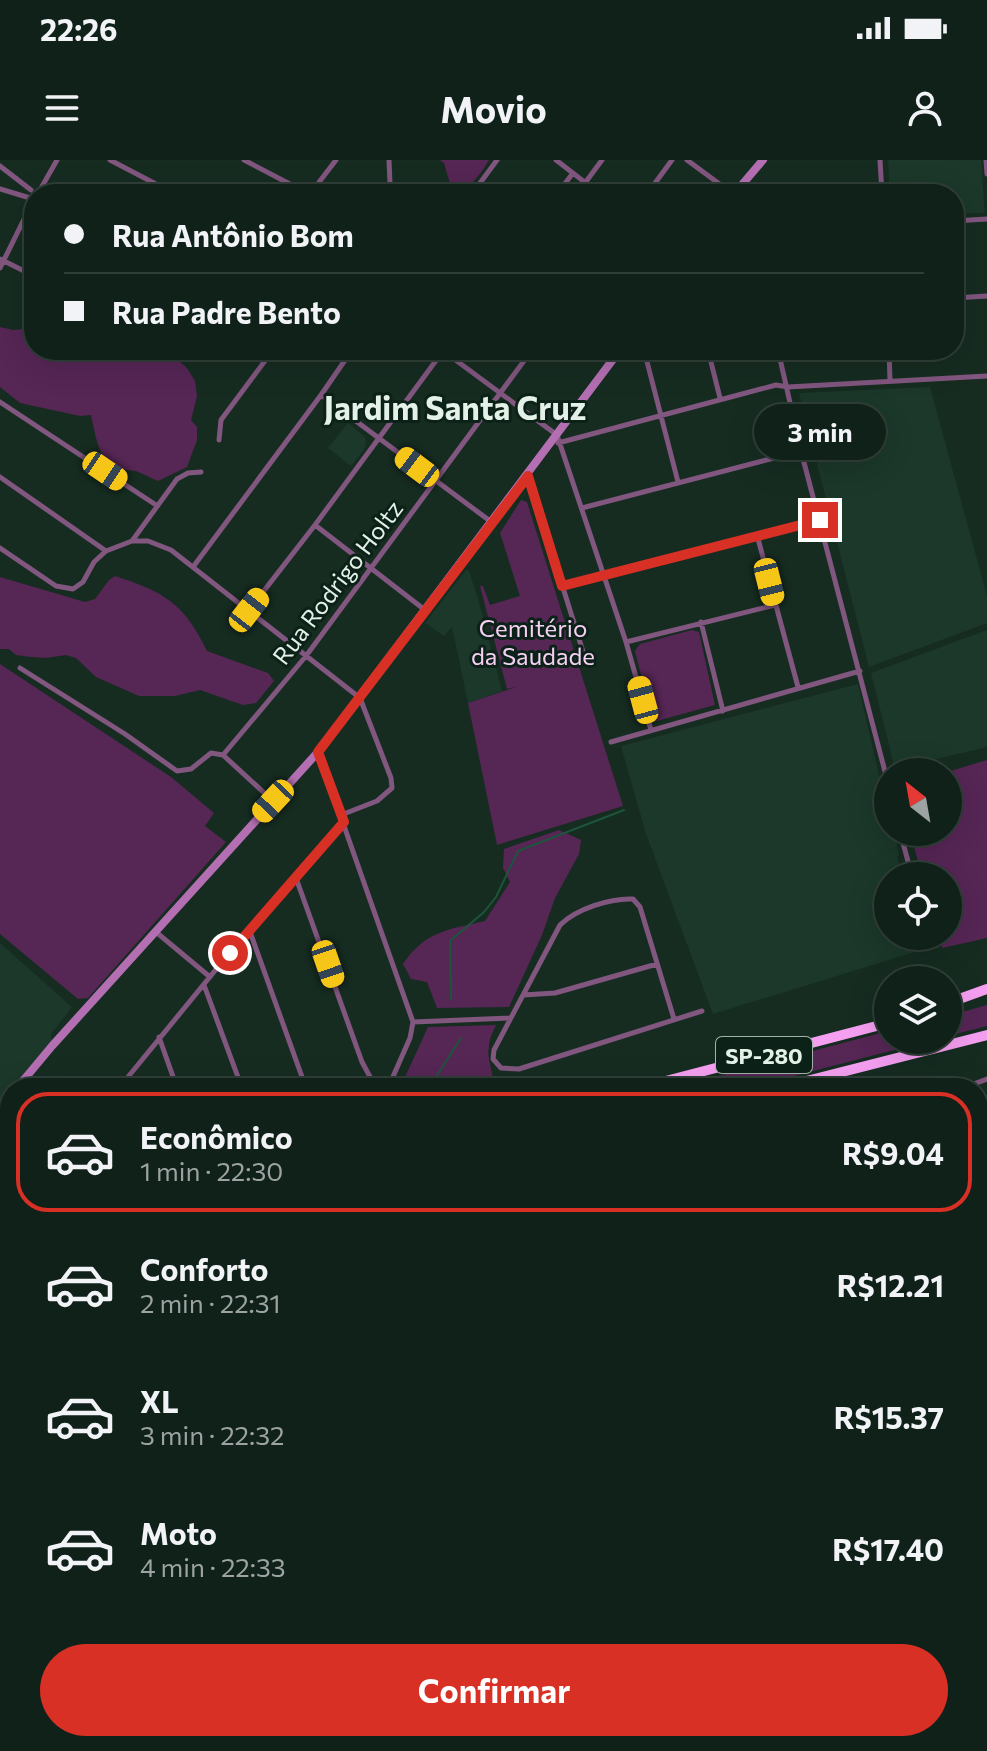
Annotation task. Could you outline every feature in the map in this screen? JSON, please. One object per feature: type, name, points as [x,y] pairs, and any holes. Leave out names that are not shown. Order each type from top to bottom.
[{"type":"highway","points":[[962,999],[987,989]]},
{"type":"highway","points":[[962,1002],[987,997]]},
{"type":"highway","name":"SP-280","points":[[677,1078],[874,1027]]},
{"type":"highway","name":"SP-280","points":[[818,1078],[987,1035]]},
{"type":"main road","points":[[743,184],[763,160]]},
{"type":"main road","points":[[26,1078],[318,752],[557,439],[613,360]]},
{"type":"street","points":[[45,184],[57,160]]},
{"type":"street","points":[[110,160],[156,184]]},
{"type":"street","points":[[244,160],[291,184]]},
{"type":"street","points":[[318,184],[336,160]]},
{"type":"street","points":[[389,160],[390,184]]},
{"type":"street","points":[[479,184],[497,160]]},
{"type":"street","points":[[556,160],[585,183],[602,160]]},
{"type":"street","points":[[654,184],[672,160]]},
{"type":"street","points":[[687,160],[720,184]]},
{"type":"street","points":[[880,160],[881,184]]},
{"type":"street","points":[[986,160],[987,174]]},
{"type":"street","points":[[0,166],[24,185]]},
{"type":"street","points":[[565,184],[573,173]]},
{"type":"street","points":[[0,189],[24,197]]},
{"type":"street","points":[[0,268],[24,216]]},
{"type":"street","points":[[964,220],[987,219]]},
{"type":"street","points":[[2,260],[24,271]]},
{"type":"street","points":[[964,297],[987,296]]},
{"type":"street","points":[[219,440],[221,420],[266,360]]},
{"type":"street","points":[[193,567],[344,360]]},
{"type":"street","points":[[249,610],[436,360]]},
{"type":"street","points":[[456,360],[557,439],[626,642],[651,730]]},
{"type":"street","name":"Rua Rodrigo Holtz","points":[[223,755],[306,656],[525,360]]},
{"type":"street","points":[[646,360],[678,482]]},
{"type":"street","points":[[710,360],[720,398]]},
{"type":"street","points":[[781,360],[801,451],[882,758]]},
{"type":"street","points":[[889,360],[890,381]]},
{"type":"street","points":[[557,439],[776,385],[788,387],[987,376]]},
{"type":"street","points":[[321,395],[491,522]]},
{"type":"street","points":[[0,402],[157,505]]},
{"type":"street","points":[[582,508],[801,451]]},
{"type":"street","points":[[132,541],[177,479],[188,473],[201,472]]},
{"type":"street","points":[[528,476],[585,658]]},
{"type":"street","points":[[0,477],[106,551]]},
{"type":"street","points":[[562,586],[820,520]]},
{"type":"street","points":[[315,525],[425,611]]},
{"type":"street","points":[[757,535],[798,687]]},
{"type":"street","points":[[0,548],[56,586],[67,590],[83,582],[94,562],[106,551],[132,541],[160,544],[249,610],[360,698],[391,778],[392,788],[377,801],[341,815]]},
{"type":"street","points":[[626,642],[775,605]]},
{"type":"street","points":[[701,622],[723,711]]},
{"type":"street","points":[[20,668],[125,734],[177,771],[191,769],[211,753],[223,755],[273,801]]},
{"type":"street","points":[[611,742],[860,671]]},
{"type":"street","points":[[318,752],[413,1022],[410,1038],[392,1078]]},
{"type":"street","points":[[127,1078],[249,929],[344,822]]},
{"type":"street","points":[[296,877],[362,1062],[371,1078]]},
{"type":"street","points":[[674,1019],[640,907],[633,899],[601,905],[576,913],[557,930],[494,1050],[495,1062],[501,1068],[519,1069],[702,1011]]},
{"type":"street","points":[[249,929],[302,1078]]},
{"type":"street","points":[[156,932],[210,977]]},
{"type":"street","points":[[523,995],[555,993],[657,964]]},
{"type":"street","points":[[204,985],[238,1078]]},
{"type":"street","points":[[413,1022],[510,1018]]},
{"type":"street","points":[[159,1037],[173,1078]]},
{"type":"shaded area","points":[[888,160],[981,160],[985,213],[964,214],[964,184],[889,184]]},
{"type":"shaded area","points":[[930,387],[987,596],[987,623],[869,667],[799,393]]},
{"type":"shaded area","points":[[348,423],[365,437],[366,443],[351,466],[328,448]]},
{"type":"shaded area","points":[[466,570],[469,571],[479,602],[502,691],[468,703],[452,627],[444,636],[425,623]]},
{"type":"shaded area","points":[[987,630],[987,747],[941,758],[892,758],[871,673]]},
{"type":"shaded area","points":[[858,684],[875,758],[874,846],[897,846],[899,854],[899,862],[874,862],[874,950],[918,951],[713,1014],[646,834],[621,746]]},
{"type":"shaded area","points":[[0,943],[72,1007],[51,1034],[52,1042],[22,1078],[0,1078]]},
{"type":"green space","points":[[440,160],[489,160],[470,184],[450,184],[444,163]]},
{"type":"green space","points":[[0,327],[24,329],[24,360],[178,360],[195,381],[197,396],[191,420],[197,427],[197,440],[187,467],[158,481],[136,471],[110,468],[100,449],[91,415],[80,416],[20,403],[0,387]]},
{"type":"green space","name":"Cemitério da Saudade","points":[[521,500],[527,502],[623,806],[497,845],[468,703],[516,687],[507,689],[480,586],[483,586],[490,605],[520,596],[500,533]]},
{"type":"green space","points":[[115,576],[160,594],[181,610],[207,651],[268,673],[274,681],[256,703],[243,705],[200,690],[175,696],[139,696],[96,677],[76,658],[66,655],[31,657],[0,649],[0,577],[85,602],[95,599]]},
{"type":"green space","points":[[692,630],[699,632],[715,705],[653,722],[635,651],[640,644]]},
{"type":"green space","points":[[0,664],[171,777],[214,813],[205,826],[226,842],[88,998],[78,999],[0,934]]},
{"type":"green space","points":[[987,760],[987,938],[962,944],[962,862],[918,862],[914,846],[962,846],[962,768]]},
{"type":"green space","points":[[559,830],[581,840],[579,854],[555,898],[542,935],[509,1007],[437,1008],[427,982],[411,979],[403,964],[420,944],[439,933],[485,921],[510,882],[503,868],[504,849]]},
{"type":"green space","points":[[987,1005],[987,1026],[962,1032],[962,1012]]},
{"type":"green space","points":[[496,1025],[488,1052],[492,1078],[405,1078],[428,1027]]},
{"type":"green space","points":[[874,1035],[874,1054],[879,1054],[787,1078],[712,1078]]},
{"type":"waterway","points":[[451,999],[450,941],[484,912],[496,897],[518,851],[624,810]]},
{"type":"waterway","points":[[435,1078],[461,1038]]},
{"type":"district","name":"Jardim Santa Cruz","points":[[455,407]]},
{"type":"route","points":[[230,953],[344,822],[318,752],[528,476],[562,586],[820,520]]}]
